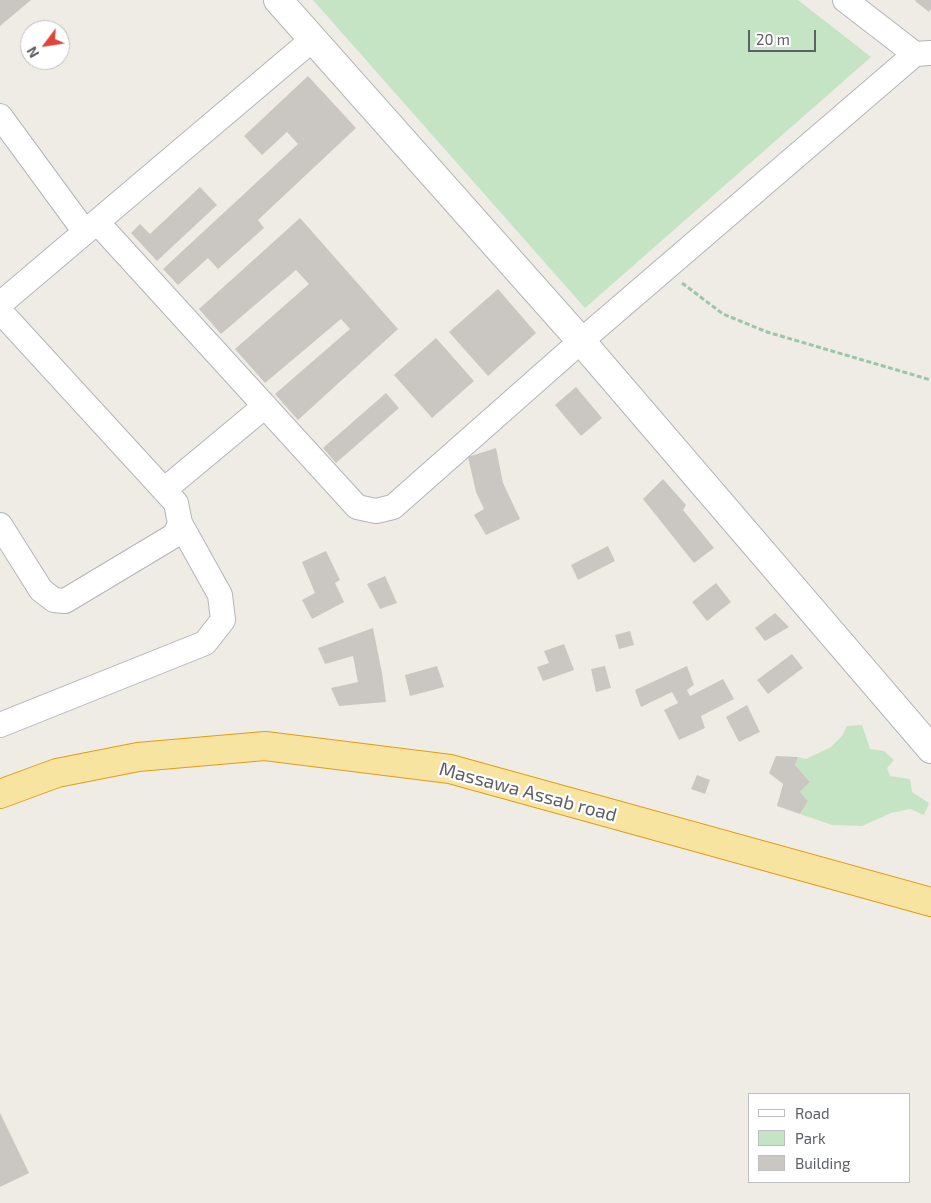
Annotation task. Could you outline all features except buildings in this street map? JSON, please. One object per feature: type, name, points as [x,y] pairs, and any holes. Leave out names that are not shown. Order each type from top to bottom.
[{"type":"highway","name":"Massawa Assab road","points":[[0,794],[57,773],[138,757],[265,746],[274,747],[450,769],[931,902]]},
{"type":"street","points":[[278,0],[581,341],[931,749]]},
{"type":"street","points":[[0,116],[91,227],[265,406],[357,507],[376,511],[393,507],[581,341],[923,53],[845,0]]},
{"type":"street","points":[[0,304],[313,39]]},
{"type":"street","points":[[0,311],[176,503],[180,523],[220,595],[223,620],[205,643],[0,725]]},
{"type":"street","points":[[164,490],[265,406]]},
{"type":"street","points":[[0,525],[41,590],[54,600],[65,601],[175,535],[180,523]]},
{"type":"path","points":[[664,270],[723,314],[768,332],[931,380]]},
{"type":"green space","points":[[313,0],[798,0],[871,57],[585,308]]},
{"type":"green space","points":[[862,725],[870,749],[884,751],[894,760],[887,768],[890,776],[910,779],[912,792],[929,803],[924,815],[910,809],[891,813],[862,826],[832,825],[800,814],[808,801],[800,792],[810,782],[795,765],[798,757],[806,759],[831,747],[842,736],[847,726]]}]
